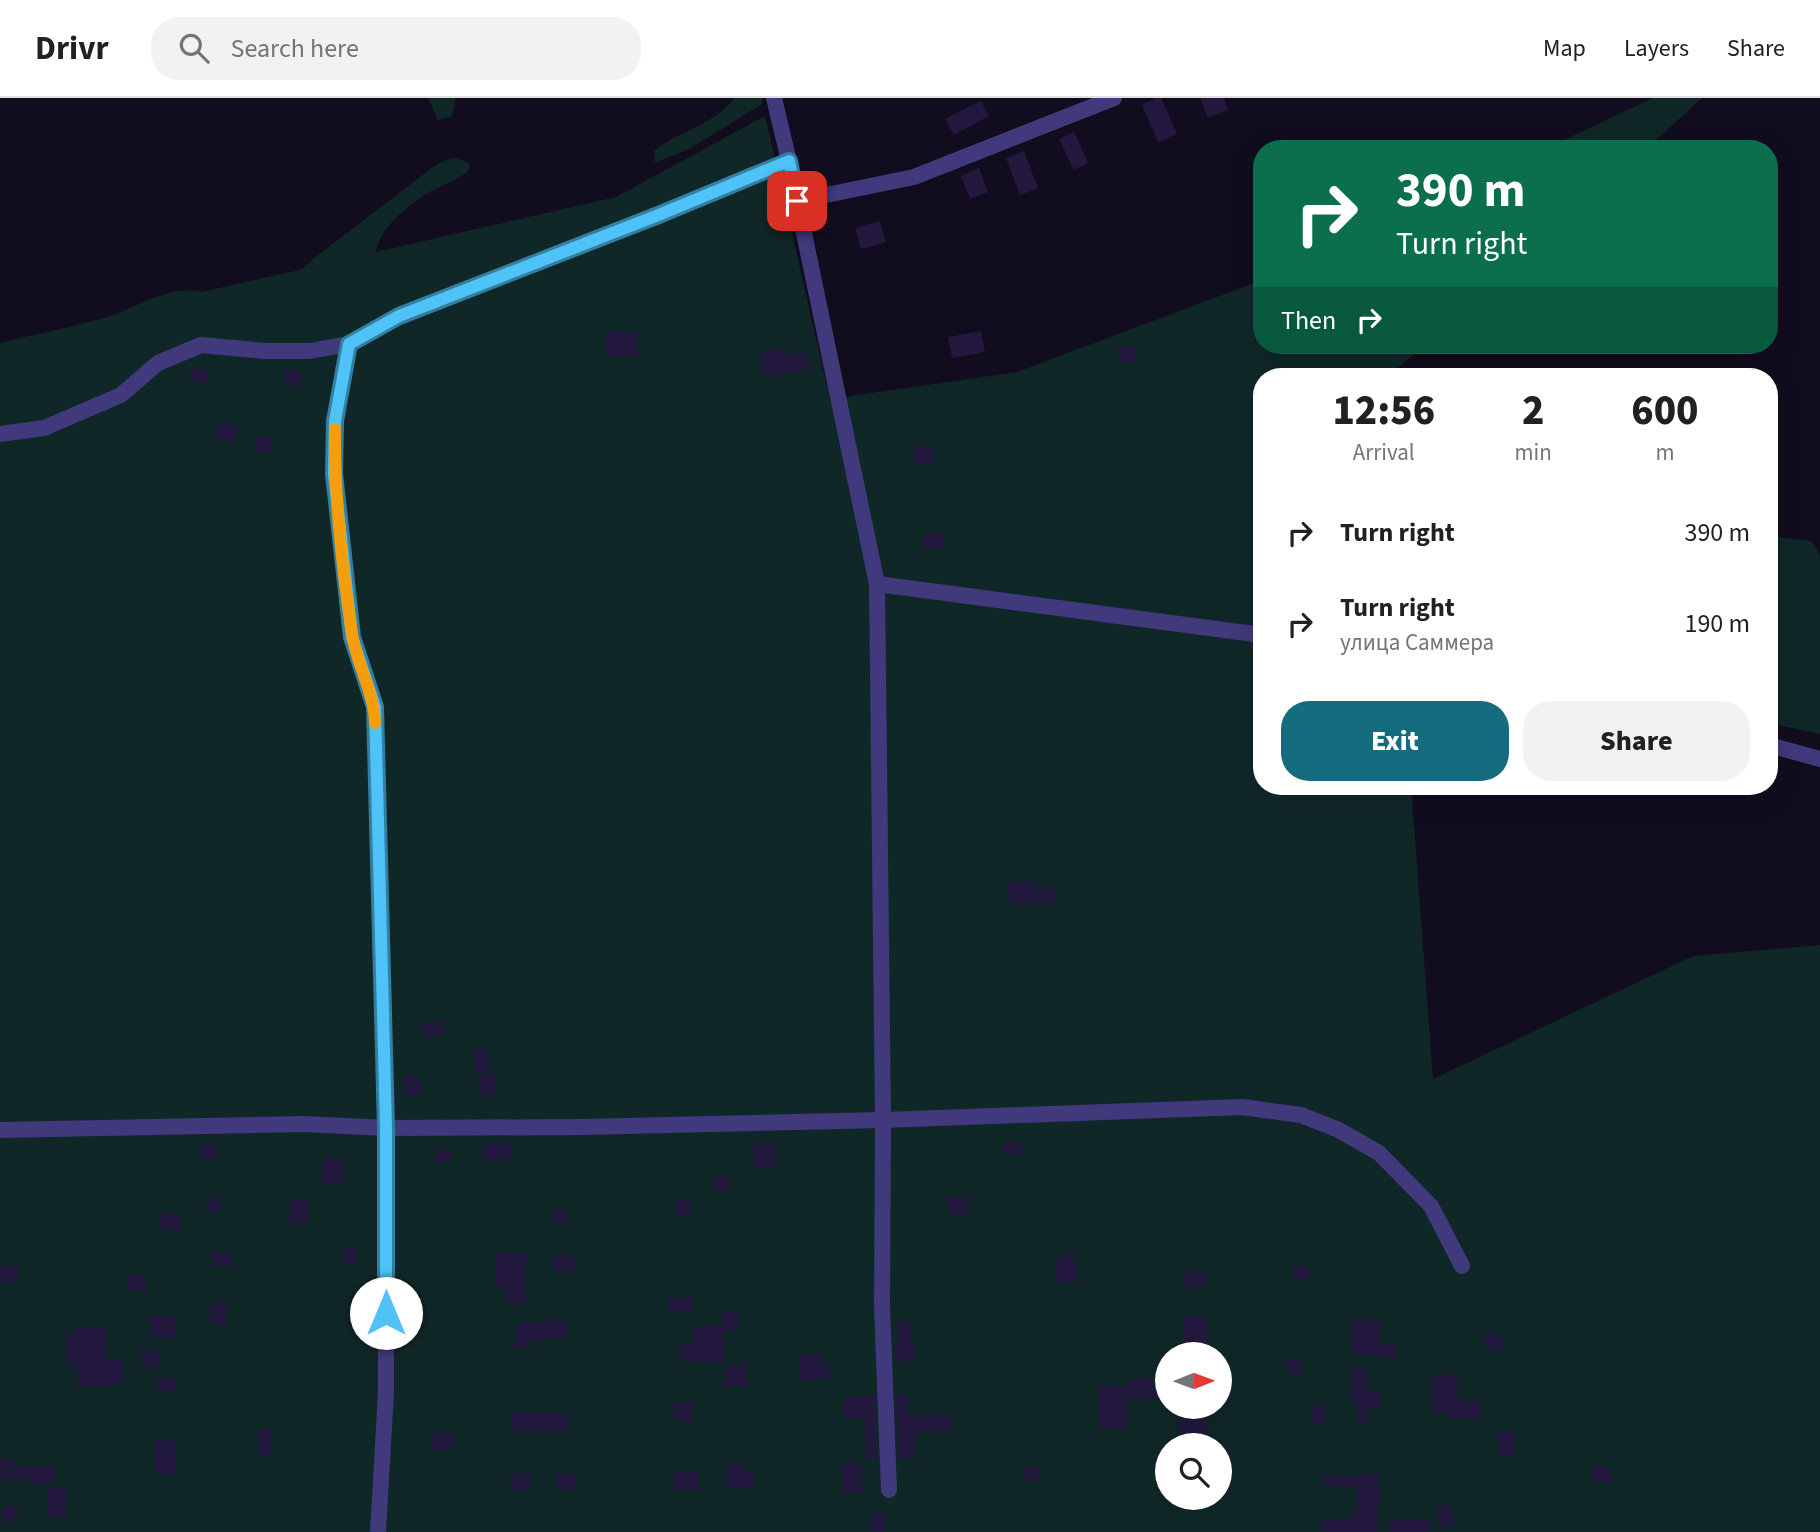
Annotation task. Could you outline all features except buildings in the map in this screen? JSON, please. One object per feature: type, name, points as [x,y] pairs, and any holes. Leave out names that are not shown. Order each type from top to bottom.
[{"type":"street","points":[[774,98],[877,583],[883,1121],[882,1305],[889,1490]]},
{"type":"street","points":[[797,201],[914,177],[1114,98]]},
{"type":"street","points":[[0,434],[44,428],[121,395],[158,363],[201,345],[265,351],[310,351],[349,344],[399,316],[789,161]]},
{"type":"street","points":[[349,344],[335,421],[334,474],[352,637],[375,707],[386,1128],[386,1392],[378,1532]]},
{"type":"street","points":[[877,583],[1253,634]]},
{"type":"street","points":[[1778,747],[1820,759]]},
{"type":"street","points":[[0,1130],[303,1124],[386,1128],[583,1127],[883,1121],[1242,1107],[1301,1115],[1339,1130],[1379,1153],[1431,1206],[1462,1266]]},
{"type":"green space","points":[[428,98],[456,98],[452,116],[438,120]]},
{"type":"green space","points":[[734,98],[762,98],[762,104],[691,148],[655,163],[654,151],[717,115]]},
{"type":"green space","points":[[1653,98],[1702,98],[1656,140],[1564,140]]},
{"type":"green space","points":[[765,116],[830,399],[1017,372],[1253,283],[1253,354],[1415,354],[1397,368],[1253,368],[1253,795],[1412,795],[1433,1079],[1693,956],[1820,945],[1820,1532],[0,1532],[0,343],[110,316],[178,291],[202,292],[303,269],[433,167],[452,158],[470,165],[468,171],[458,178],[425,195],[402,212],[378,243],[376,252],[616,197]]},
{"type":"green space","points":[[1778,537],[1811,541],[1820,555],[1820,734],[1778,725]]},
{"type":"slow traffic","points":[[335,429],[334,474],[352,637],[375,707],[375,723]]},
{"type":"route","points":[[386,1313],[386,1128],[375,707],[352,637],[334,474],[335,421],[349,344],[399,316],[789,161],[797,201]]}]
